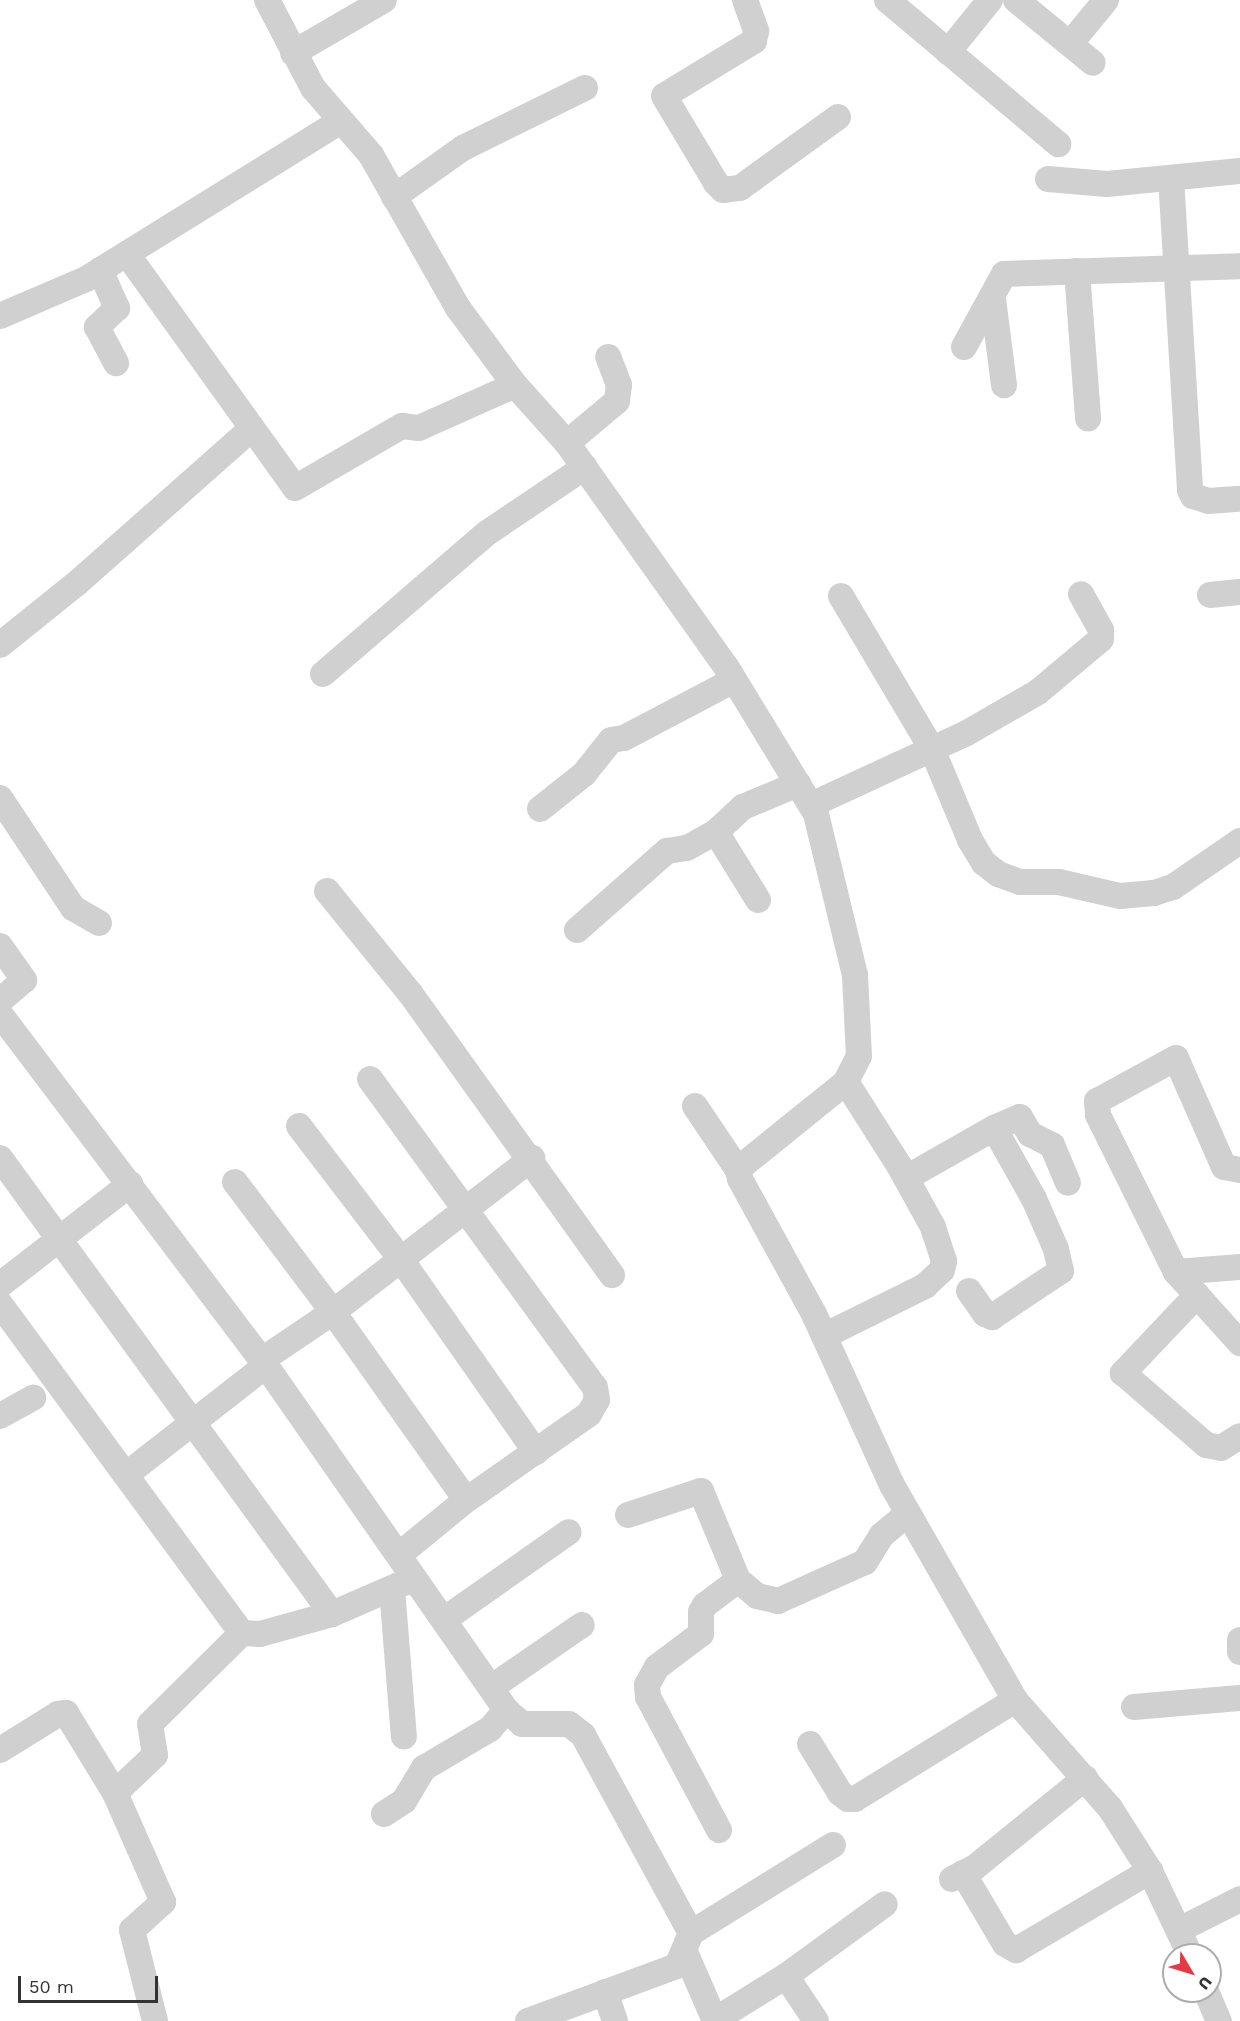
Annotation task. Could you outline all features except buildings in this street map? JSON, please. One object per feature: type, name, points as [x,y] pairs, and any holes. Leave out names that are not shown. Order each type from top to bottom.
[{"type":"street","points":[[267,0],[313,88],[371,155],[458,308],[515,385],[567,443],[585,467],[734,680],[804,794],[819,823],[855,975],[861,1043],[846,1082],[738,1170]]},
{"type":"street","points":[[293,53],[384,0]]},
{"type":"street","points":[[745,0],[756,31],[754,41],[664,96],[716,183],[723,190],[740,188],[838,117]]},
{"type":"street","points":[[887,0],[1058,144]]},
{"type":"street","points":[[948,52],[990,0]]},
{"type":"street","points":[[1016,0],[1094,63]]},
{"type":"street","points":[[1070,44],[1106,0]]},
{"type":"street","points":[[394,196],[463,148],[585,88]]},
{"type":"street","points":[[0,315],[100,270],[341,121]]},
{"type":"street","points":[[1048,179],[1107,184],[1240,171]]},
{"type":"street","points":[[1171,178],[1174,269],[1190,490],[1193,496],[1208,501],[1240,499]]},
{"type":"street","points":[[127,254],[250,429],[290,484],[297,488],[402,426],[419,428],[515,385]]},
{"type":"street","points":[[964,347],[993,298],[996,285],[1004,274],[1240,266]]},
{"type":"street","points":[[100,270],[117,308],[97,327],[116,363]]},
{"type":"street","points":[[1077,271],[1088,419]]},
{"type":"street","points":[[993,298],[1004,385]]},
{"type":"street","points":[[567,443],[617,401],[619,385],[608,357]]},
{"type":"street","points":[[0,645],[76,584],[250,429]]},
{"type":"street","points":[[323,674],[487,533],[585,467]]},
{"type":"street","points":[[1210,595],[1240,592]]},
{"type":"street","points":[[577,930],[667,851],[687,848],[716,832],[743,807],[804,794],[932,749],[1038,692],[1094,648],[1101,639],[1101,630],[1081,594]]},
{"type":"street","points":[[841,596],[932,749],[970,840],[984,863],[1011,880],[1059,882],[1120,896],[1154,893],[1173,887],[1240,841]]},
{"type":"street","points":[[540,809],[584,774],[611,740],[624,738],[734,680]]},
{"type":"street","points":[[0,798],[74,908],[99,923]]},
{"type":"street","points":[[716,832],[758,900]]},
{"type":"street","points":[[327,891],[410,993],[532,1158],[612,1275]]},
{"type":"street","points":[[0,946],[24,980],[0,1001]]},
{"type":"street","points":[[0,1014],[130,1184],[400,1554],[404,1737]]},
{"type":"street","points":[[1240,1170],[1224,1167],[1176,1059],[1100,1096],[1098,1115],[1176,1272],[1240,1343]]},
{"type":"street","points":[[370,1079],[464,1211],[595,1387],[597,1400],[589,1414],[466,1500],[400,1554]]},
{"type":"street","points":[[824,1336],[925,1286],[942,1270],[944,1261],[933,1227],[906,1178],[846,1082]]},
{"type":"street","points":[[696,1106],[738,1170],[740,1179],[824,1336],[869,1441],[1015,1700],[1110,1808],[1150,1871],[1185,1943]]},
{"type":"street","points":[[906,1178],[994,1128],[1020,1118],[1030,1134],[1052,1145],[1068,1183]]},
{"type":"street","points":[[298,1126],[400,1258],[536,1452]]},
{"type":"street","points":[[969,1291],[985,1314],[992,1317],[1061,1271],[1056,1249],[1034,1199],[994,1128]]},
{"type":"street","points":[[0,1158],[190,1424],[332,1614]]},
{"type":"street","points":[[127,1474],[263,1364],[532,1158]]},
{"type":"street","points":[[234,1182],[333,1312],[466,1500]]},
{"type":"street","points":[[0,1285],[130,1184]]},
{"type":"street","points":[[1176,1272],[1240,1267]]},
{"type":"street","points":[[1197,1295],[1123,1372],[1206,1445],[1221,1449],[1240,1436]]},
{"type":"street","points":[[0,1304],[242,1633]]},
{"type":"street","points":[[0,1416],[33,1398]]},
{"type":"street","points":[[628,1515],[701,1491],[738,1580],[748,1591],[768,1601],[788,1596],[865,1562],[882,1535],[908,1513]]},
{"type":"street","points":[[445,1619],[569,1532]]},
{"type":"street","points":[[719,1830],[648,1697],[647,1685],[657,1667],[701,1634],[701,1612],[705,1605],[738,1580]]},
{"type":"street","points":[[115,1793],[155,1755],[150,1724],[242,1633],[260,1634],[332,1614],[402,1584]]},
{"type":"street","points":[[402,1584],[445,1619],[506,1710],[522,1724],[569,1724],[583,1735],[688,1943],[715,2020],[786,1976],[885,1904]]},
{"type":"street","points":[[492,1687],[582,1625]]},
{"type":"street","points":[[1240,1640],[1240,1652]]},
{"type":"street","points":[[1134,1707],[1240,1698]]},
{"type":"street","points":[[810,1744],[840,1793],[848,1799],[855,1799],[1015,1700]]},
{"type":"street","points":[[384,1814],[404,1801],[424,1768],[490,1729],[506,1710]]},
{"type":"street","points":[[0,1750],[58,1714],[66,1713],[115,1793],[164,1902],[132,1930],[155,2021]]},
{"type":"street","points":[[1085,1778],[957,1876],[1005,1944],[1016,1950],[1150,1871]]},
{"type":"street","points":[[528,2021],[677,1966],[688,1943],[833,1845]]},
{"type":"street","points":[[1179,1930],[1240,1899]]},
{"type":"street","points":[[786,1976],[816,2021]]},
{"type":"street","points":[[605,1992],[615,2021]]},
{"type":"street","points":[[1211,2003],[1219,2021]]}]
